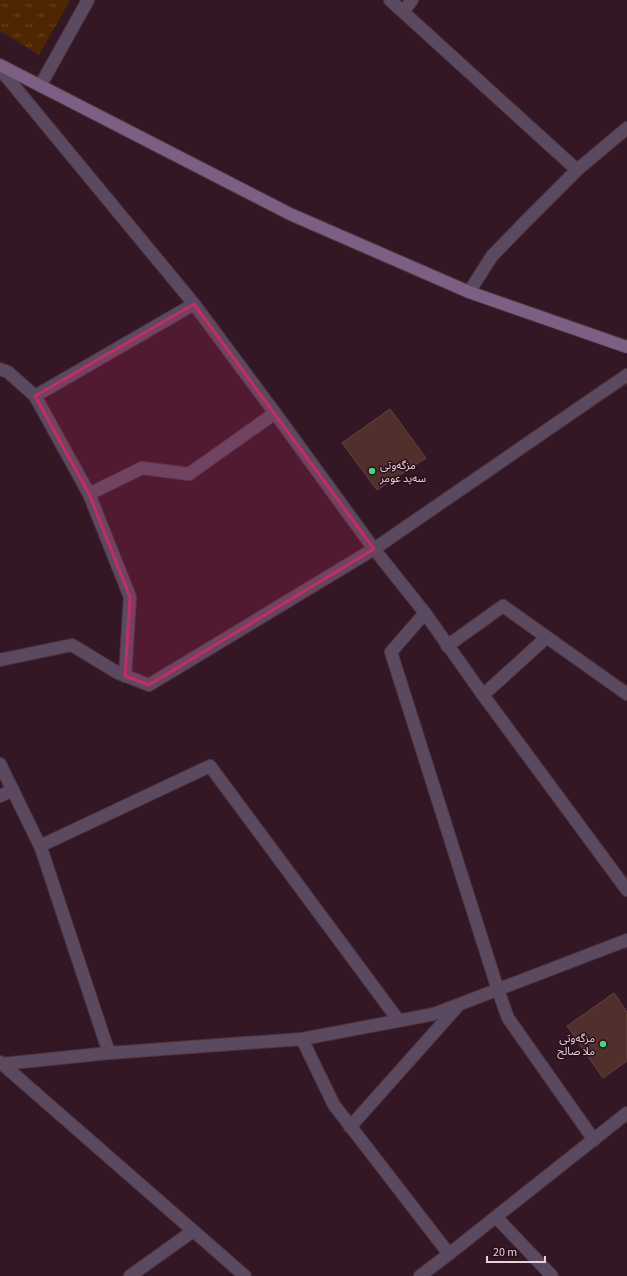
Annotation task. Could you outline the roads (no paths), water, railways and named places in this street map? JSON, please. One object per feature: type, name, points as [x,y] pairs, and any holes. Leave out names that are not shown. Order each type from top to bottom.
[{"type":"street","points":[[40,86],[88,0]]},
{"type":"street","points":[[390,0],[577,170]]},
{"type":"street","points":[[403,12],[412,0]]},
{"type":"street","points":[[0,65],[290,214],[469,292],[627,347]]},
{"type":"street","points":[[0,69],[194,304],[374,549],[424,613],[627,890]]},
{"type":"street","points":[[469,292],[492,256],[577,170],[627,128]]},
{"type":"street","points":[[35,396],[194,304]]},
{"type":"street","points":[[0,369],[8,372],[35,396],[89,494],[130,597],[125,676]]},
{"type":"street","points":[[0,660],[72,645],[118,673],[149,685],[374,549],[627,376]]},
{"type":"street","points":[[89,494],[142,468],[189,474],[275,413]]},
{"type":"street","points":[[448,646],[502,606],[627,694]]},
{"type":"street","points":[[424,613],[392,652],[498,990],[508,1018],[594,1140]]},
{"type":"street","points":[[484,696],[547,637]]},
{"type":"street","points":[[0,764],[40,846],[110,1053]]},
{"type":"street","points":[[40,846],[210,766],[399,1021]]},
{"type":"street","points":[[0,796],[12,790]]},
{"type":"street","points":[[1,1063],[110,1053],[302,1039],[399,1021],[434,1014],[627,940]]},
{"type":"street","points":[[350,1127],[458,1005]]},
{"type":"street","points":[[302,1039],[334,1105],[449,1254]]},
{"type":"street","points":[[1,1063],[245,1276]]},
{"type":"street","points":[[420,1276],[627,1113]]},
{"type":"street","points":[[496,1217],[552,1276]]},
{"type":"street","points":[[130,1276],[193,1231]]},
{"type":"place","name":"مزگەوتی سەید عومر","points":[[372,471]]},
{"type":"place","name":"مزگه‌وتی ملا صالح","points":[[603,1044]]}]
